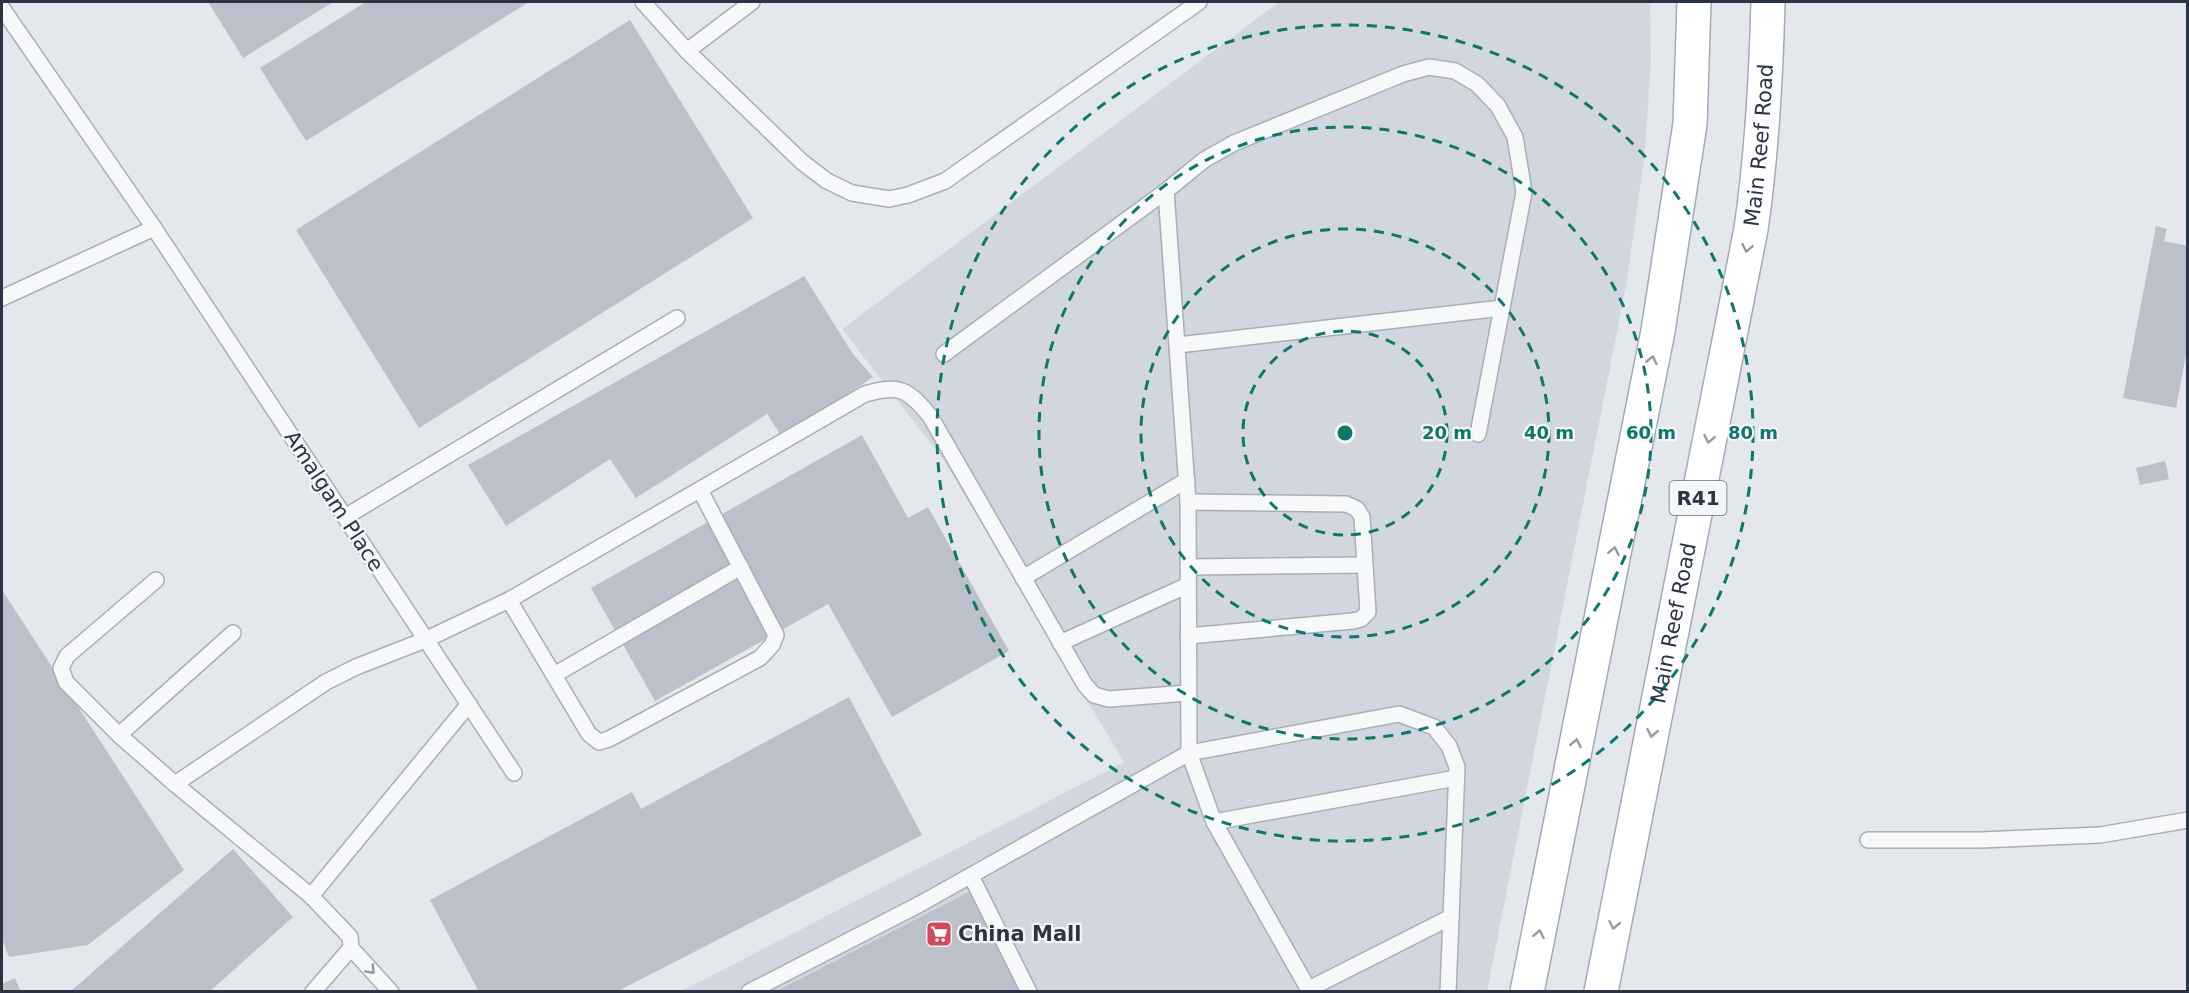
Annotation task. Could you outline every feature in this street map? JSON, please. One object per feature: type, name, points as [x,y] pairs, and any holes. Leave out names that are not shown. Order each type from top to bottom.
[{"type":"main road","points":[[1527,992],[1660,320],[1690,124],[1694,2]]},
{"type":"main road","name":"Main Reef Road","points":[[1601,992],[1751,229],[1759,177],[1766,77],[1768,2]]},
{"type":"lane","points":[[643,2],[687,51],[802,162],[827,181],[852,193],[889,199],[908,195],[945,181],[1199,2]]},
{"type":"lane","points":[[687,51],[752,2]]},
{"type":"lane","name":"Amalgam Place","points":[[2,8],[154,228],[514,773]]},
{"type":"lane","points":[[944,354],[1166,191],[1204,160],[1234,143],[1403,74],[1429,67],[1455,71],[1477,84],[1498,106],[1515,137],[1524,192],[1478,434]]},
{"type":"lane","points":[[1166,191],[1188,502],[1189,753],[1214,822],[1309,990],[1451,917]]},
{"type":"lane","points":[[2,298],[154,228]]},
{"type":"lane","points":[[1178,345],[1502,308]]},
{"type":"lane","points":[[345,517],[677,318]]},
{"type":"lane","points":[[175,784],[326,682],[356,667],[425,640],[509,600],[865,394],[882,389],[895,388],[914,397],[930,416],[1060,643],[1085,685],[1094,695],[1110,699],[1188,693]]},
{"type":"lane","points":[[1023,578],[1187,480]]},
{"type":"lane","points":[[509,600],[589,734],[599,742],[609,740],[760,658],[772,645],[776,635],[700,490]]},
{"type":"lane","points":[[1188,502],[1346,504],[1357,509],[1362,517],[1368,612],[1361,619],[1353,621],[1188,636]]},
{"type":"lane","points":[[1188,567],[1365,565]]},
{"type":"lane","points":[[554,675],[741,567]]},
{"type":"lane","points":[[156,580],[67,656],[61,668],[66,682],[119,735],[175,784],[311,896],[350,937],[351,948],[391,992]]},
{"type":"lane","points":[[1060,643],[1188,585]]},
{"type":"lane","points":[[119,735],[233,633]]},
{"type":"lane","points":[[311,896],[469,704]]},
{"type":"lane","points":[[749,992],[971,876],[1189,753],[1399,714],[1434,727],[1449,746],[1457,767],[1448,992]]},
{"type":"lane","points":[[1214,822],[1456,778]]},
{"type":"lane","points":[[1868,840],[1981,840],[2100,835],[2187,820]]},
{"type":"lane","points":[[971,876],[1029,992]]},
{"type":"lane","points":[[313,992],[351,948]]},
{"type":"shaded area","points":[[1279,2],[1650,2],[1651,59],[1645,151],[1627,281],[1487,991],[680,992],[1124,762],[943,459],[842,329]]},
{"type":"building","points":[[208,2],[333,2],[243,58]]},
{"type":"building","points":[[366,2],[529,2],[306,141],[260,68]]},
{"type":"building","points":[[630,20],[753,218],[419,428],[296,230]]},
{"type":"building","points":[[2156,226],[2167,229],[2164,241],[2188,246],[2188,344],[2176,408],[2123,398]]},
{"type":"building","points":[[804,276],[853,354],[873,377],[783,438],[767,414],[636,498],[610,459],[506,526],[468,465]]},
{"type":"building","points":[[862,435],[908,518],[928,507],[1009,651],[892,717],[828,604],[655,701],[591,588]]},
{"type":"building","points":[[2165,461],[2169,479],[2140,485],[2136,468]]},
{"type":"building","points":[[2,590],[184,870],[88,945],[9,957],[2,939]]},
{"type":"building","points":[[849,697],[922,835],[616,992],[479,992],[430,900],[632,792],[641,809]]},
{"type":"building","points":[[233,849],[293,917],[209,992],[70,992]]},
{"type":"building","name":"China Mall","points":[[969,892],[1013,977],[1025,992],[775,992]]},
{"type":"building","points":[[15,978],[21,992],[2,992],[2,984]]},
{"type":"place","name":"China Mall","points":[[939,934]]}]
